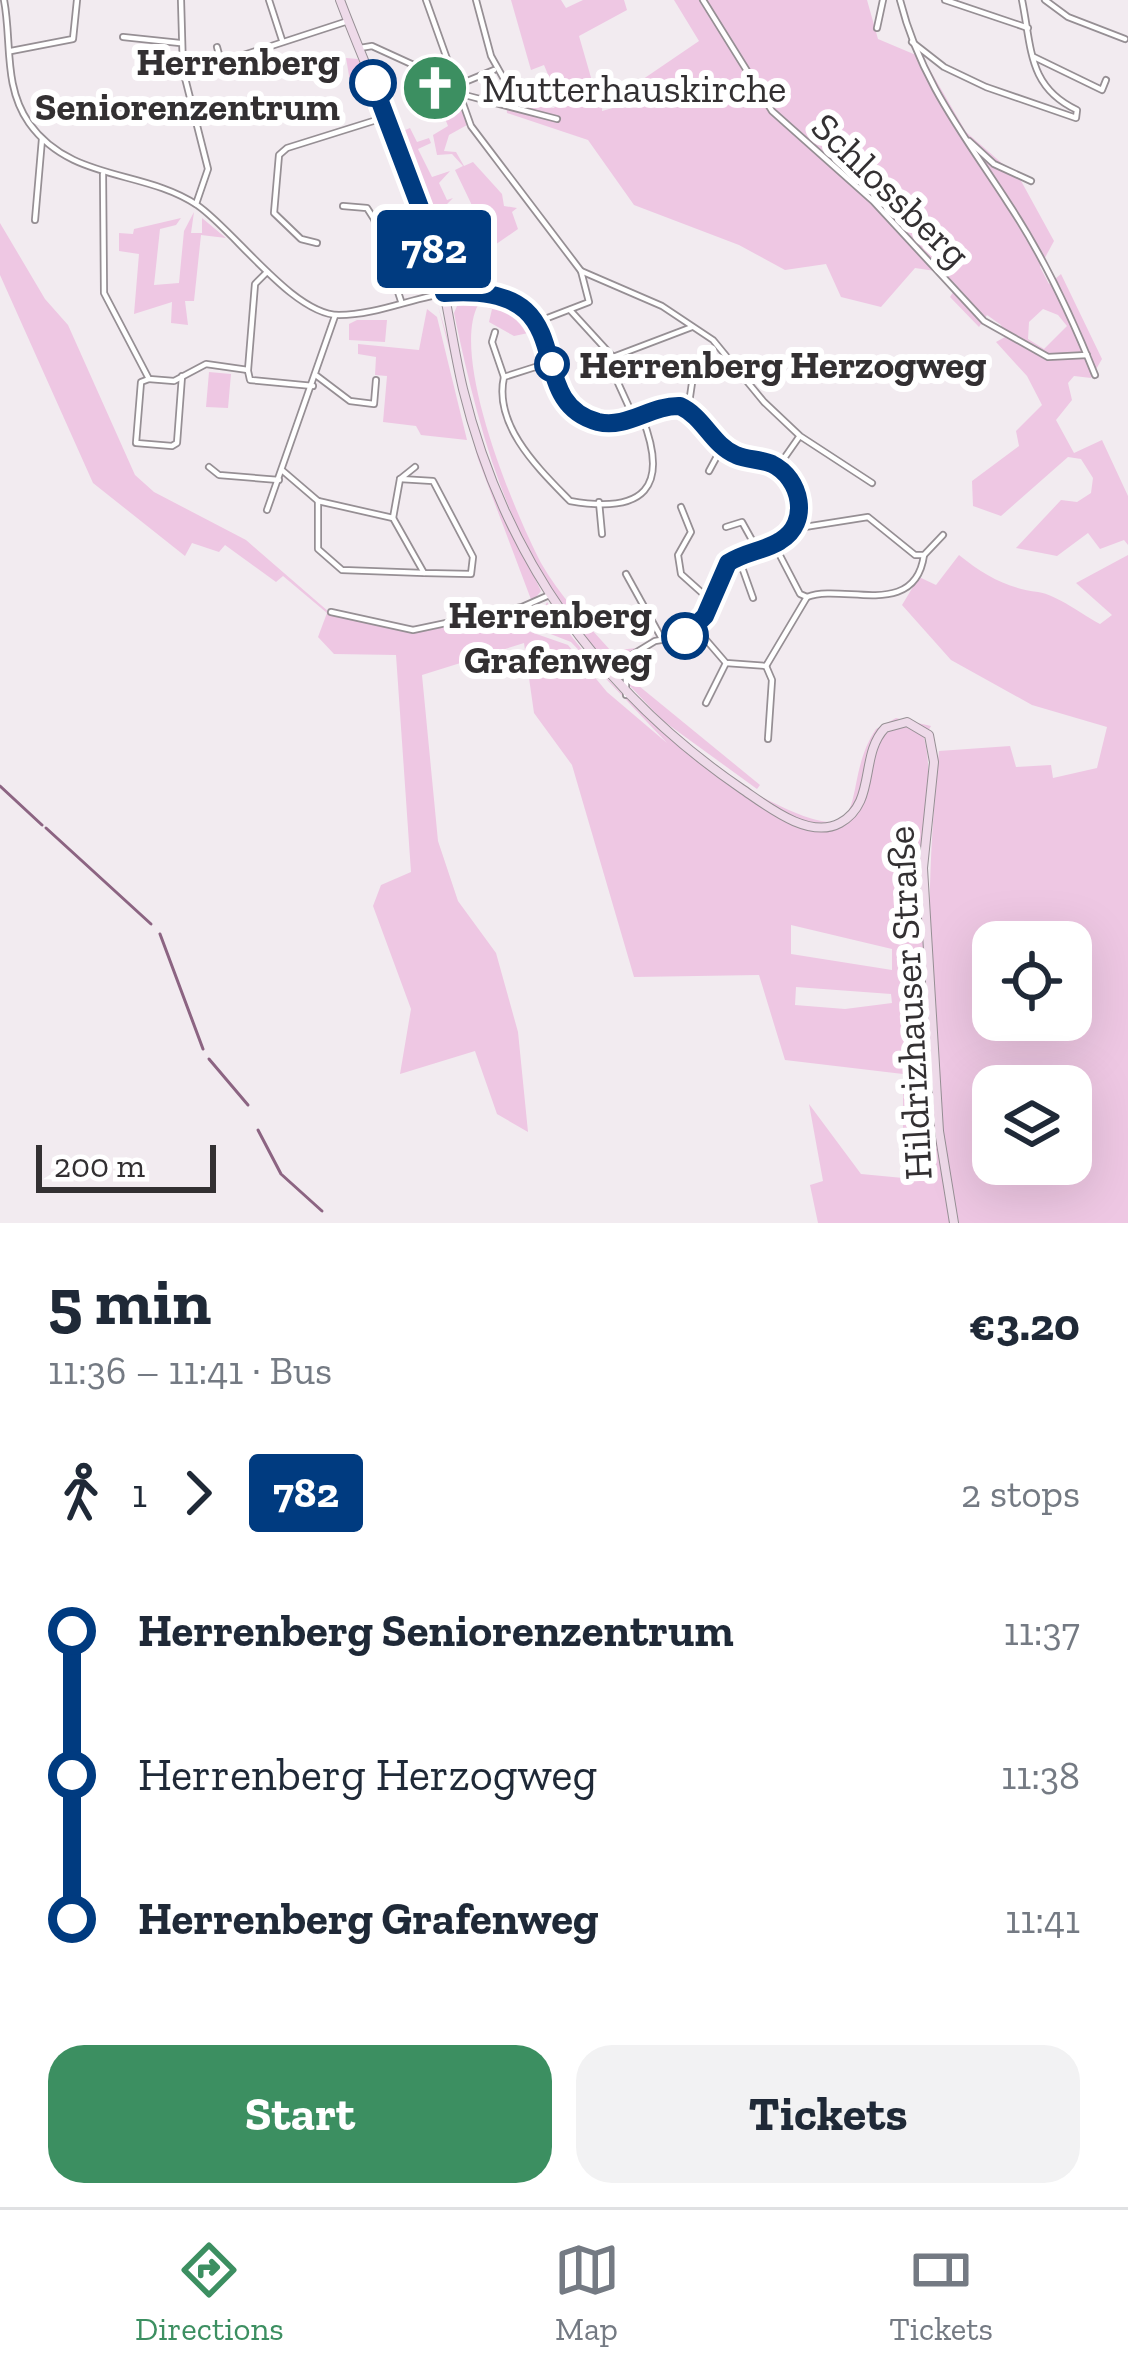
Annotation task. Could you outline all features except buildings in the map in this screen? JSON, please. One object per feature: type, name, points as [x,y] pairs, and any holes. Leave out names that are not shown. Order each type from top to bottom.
[{"type":"main road","name":"Hildrizhauser Straße","points":[[340,0],[432,239],[479,445],[548,596],[605,672],[730,781],[812,827],[833,826],[858,807],[871,750],[885,728],[907,722],[929,735],[934,762],[923,868],[939,1131],[954,1223]]},
{"type":"street","points":[[4,0],[16,97],[42,139],[60,154],[103,174],[196,204],[286,290],[335,316],[444,293],[497,293],[518,302],[537,322],[561,392],[577,412],[604,423],[669,406],[688,410],[722,447],[778,467],[800,503],[793,530]]},
{"type":"street","points":[[8,51],[73,39],[76,0]]},
{"type":"street","points":[[181,0],[180,43],[208,169],[196,204]]},
{"type":"street","points":[[269,0],[283,41]]},
{"type":"street","points":[[427,0],[455,87],[485,150],[581,272],[590,298],[537,322]]},
{"type":"street","points":[[476,0],[496,68],[514,98],[535,101]]},
{"type":"street","name":"Schlossberg","points":[[703,0],[772,111],[873,201],[984,320],[1048,357],[1087,355]]},
{"type":"street","points":[[877,28],[883,0]]},
{"type":"street","points":[[900,0],[928,84],[1027,234],[1081,331],[1095,376]]},
{"type":"street","points":[[945,0],[1028,28]]},
{"type":"street","points":[[910,40],[944,67],[1076,118],[1077,110],[1044,91],[1022,0]]},
{"type":"street","points":[[1045,0],[1068,17],[1125,40]]},
{"type":"street","points":[[222,62],[348,21]]},
{"type":"street","points":[[122,37],[180,43]]},
{"type":"street","points":[[359,49],[372,46],[455,87],[557,119]]},
{"type":"street","points":[[217,47],[225,76]]},
{"type":"street","points":[[1034,57],[1090,89],[1102,90],[1106,80]]},
{"type":"street","points":[[455,87],[496,68]]},
{"type":"street","points":[[117,107],[193,112]]},
{"type":"street","points":[[317,243],[301,239],[274,213],[279,155],[287,148],[386,117]]},
{"type":"street","points":[[960,134],[994,164],[1031,182]]},
{"type":"street","points":[[35,220],[42,139]]},
{"type":"street","points":[[103,174],[104,293],[148,379]]},
{"type":"street","points":[[343,206],[367,208],[374,219],[401,301]]},
{"type":"street","points":[[457,234],[470,274],[491,282],[497,293]]},
{"type":"street","points":[[267,272],[255,284],[250,380],[313,386]]},
{"type":"street","points":[[581,272],[662,306],[713,340],[764,402],[800,436],[872,483]]},
{"type":"street","points":[[573,309],[613,357]]},
{"type":"street","points":[[267,511],[335,316]]},
{"type":"street","points":[[495,332],[492,342],[504,377],[502,389],[522,451],[570,501],[599,502],[632,500],[653,484],[650,437],[608,361],[692,327]]},
{"type":"street","points":[[504,377],[551,362]]},
{"type":"street","points":[[182,376],[177,443],[136,443],[141,382],[174,381],[182,376],[209,366],[248,370]]},
{"type":"street","points":[[317,376],[357,402],[374,404],[376,380]]},
{"type":"street","points":[[688,410],[692,382]]},
{"type":"street","points":[[778,467],[800,436]]},
{"type":"street","points":[[709,471],[722,447]]},
{"type":"street","points":[[208,467],[219,475],[279,480]]},
{"type":"street","points":[[415,467],[400,479],[393,518],[424,573]]},
{"type":"street","points":[[283,471],[318,501],[393,518]]},
{"type":"street","points":[[318,501],[318,549],[342,570],[462,578],[471,574],[472,557],[433,481],[400,479]]},
{"type":"street","points":[[599,502],[602,534]]},
{"type":"street","points":[[681,507],[691,532],[678,555],[681,574],[710,600]]},
{"type":"street","points":[[605,672],[662,639],[681,638],[695,627],[721,573],[738,556],[774,544],[793,530],[868,517],[915,555],[924,555]]},
{"type":"street","points":[[726,527],[742,522],[758,549]]},
{"type":"street","points":[[766,665],[807,597],[842,590],[863,599],[896,594],[944,535]]},
{"type":"street","points":[[774,544],[807,597]]},
{"type":"street","points":[[738,556],[753,598]]},
{"type":"street","points":[[626,574],[662,639]]},
{"type":"street","points":[[331,612],[413,630],[522,608],[548,596]]},
{"type":"street","points":[[695,627],[726,663],[766,665]]},
{"type":"street","points":[[626,657],[626,695]]},
{"type":"street","points":[[706,703],[726,663]]},
{"type":"street","points":[[766,665],[772,680],[768,739]]},
{"type":"shaded area","points":[[511,0],[561,0],[566,8],[583,0],[624,0],[627,10],[579,36],[594,88],[603,95],[602,111],[620,106],[630,88],[699,41],[674,0],[867,0],[878,39],[923,58],[966,132],[1020,179],[1054,241],[1040,267],[1049,284],[1061,274],[1102,359],[1091,378],[1074,376],[1068,383],[1072,400],[1056,420],[1074,453],[1102,440],[1128,496],[1128,545],[1124,540],[1100,549],[1088,533],[1057,556],[1016,548],[1061,500],[1077,502],[1091,493],[1093,478],[1081,459],[1068,457],[1001,516],[973,506],[972,481],[1019,446],[1016,431],[1042,405],[1027,376],[996,342],[1005,337],[1001,325],[987,315],[979,327],[950,297],[957,286],[942,272],[915,268],[881,307],[841,297],[826,264],[785,270],[739,245],[634,205],[588,140],[507,113],[506,103],[554,108],[559,101],[544,65],[531,70]],"holes":[[[1043,309],[1058,315],[1067,326],[1044,349],[1028,339],[1029,322]]]},
{"type":"shaded area","points":[[346,58],[358,59],[379,117],[373,118],[364,93],[352,93]]},
{"type":"shaded area","points":[[410,84],[427,98],[441,97],[452,87],[467,125],[449,135],[444,151],[456,152],[464,166],[473,162],[502,194],[504,206],[517,208],[512,212],[518,229],[492,247],[455,170],[463,166],[452,154],[437,155],[433,135],[448,126],[442,111],[427,112]]},
{"type":"shaded area","points":[[410,128],[417,142],[429,138],[431,143],[418,149],[432,177],[450,171],[439,183],[447,200],[453,198],[446,205],[457,224],[443,227],[466,272],[490,287],[451,280],[403,131]]},
{"type":"shaded area","points":[[194,212],[191,233],[202,233],[202,218],[226,238],[201,235],[194,301],[185,301],[188,325],[171,323],[172,302],[134,314],[139,254],[119,251],[119,233],[133,234],[134,229],[181,218],[176,225],[160,229],[154,285],[179,283],[184,231]]},
{"type":"shaded area","points":[[0,223],[45,299],[68,325],[135,475],[154,492],[246,540],[329,612],[414,631],[517,610],[522,629],[568,645],[607,692],[667,743],[571,642],[548,633],[541,617],[547,602],[616,688],[697,760],[756,803],[760,796],[825,822],[840,819],[849,810],[864,752],[876,729],[896,718],[931,726],[924,738],[928,789],[921,858],[922,919],[933,1093],[950,1223],[818,1223],[810,1185],[823,1181],[809,1104],[861,1174],[903,1178],[903,1074],[785,1060],[759,975],[634,977],[572,765],[534,713],[524,643],[422,675],[438,841],[458,901],[496,953],[518,1032],[528,1132],[497,1114],[475,1051],[400,1074],[411,1009],[373,906],[381,885],[411,872],[396,655],[334,654],[318,637],[327,613],[283,576],[276,582],[225,545],[219,552],[192,543],[185,556],[93,483],[0,275]],"holes":[[[791,925],[892,949],[892,970],[791,954]],[[796,987],[891,994],[892,1003],[845,1009],[795,1005]]]},
{"type":"shaded area","points":[[473,302],[507,305],[533,332],[514,336],[489,322],[492,309],[478,305],[472,360],[479,396],[502,472],[548,575],[611,651],[636,648],[612,663],[591,646],[550,588],[512,514],[484,435],[454,313],[457,306]]},
{"type":"shaded area","points":[[438,306],[492,487],[541,591],[532,602],[478,459]]},
{"type":"shaded area","points":[[427,309],[437,317],[467,440],[421,435],[416,426],[383,422],[387,376],[375,375],[376,357],[358,354],[358,344],[419,350]]},
{"type":"shaded area","points":[[387,320],[385,342],[349,340],[349,324]]},
{"type":"shaded area","points":[[209,372],[231,374],[228,408],[206,407]]},
{"type":"shaded area","points":[[959,555],[997,580],[1053,597],[1100,624],[1112,615],[1076,583],[1128,555],[1128,1223],[959,1223],[939,1107],[930,988],[939,751],[1010,746],[1016,767],[1051,765],[1053,778],[1097,768],[1107,727],[1032,705],[951,660],[902,605],[919,577],[936,585]]},
{"type":"shaded area","points":[[643,652],[639,686],[760,785],[757,789],[662,720],[630,686],[630,666]]},
{"type":"waterway","points":[[0,786],[42,825]]},
{"type":"waterway","points":[[46,828],[151,924]]},
{"type":"waterway","points":[[160,934],[203,1049]]},
{"type":"waterway","points":[[209,1059],[248,1105]]},
{"type":"waterway","points":[[258,1130],[281,1174],[322,1211]]},
{"type":"bus line","name":"782","points":[[373,83],[432,239],[444,293],[497,293],[518,302],[537,322],[561,392],[577,412],[612,423],[661,407],[680,406],[701,419],[722,447],[778,467],[797,490],[799,516],[793,530],[781,541],[728,563],[705,616],[685,636]]},
{"type":"place","name":"Herrenberg Seniorenzentrum","points":[[373,83]]},
{"type":"place","name":"Mutterhauskirche","points":[[435,88]]},
{"type":"place","name":"Herrenberg Herzogweg","points":[[552,364]]},
{"type":"place","name":"Herrenberg Grafenweg","points":[[685,636]]}]
